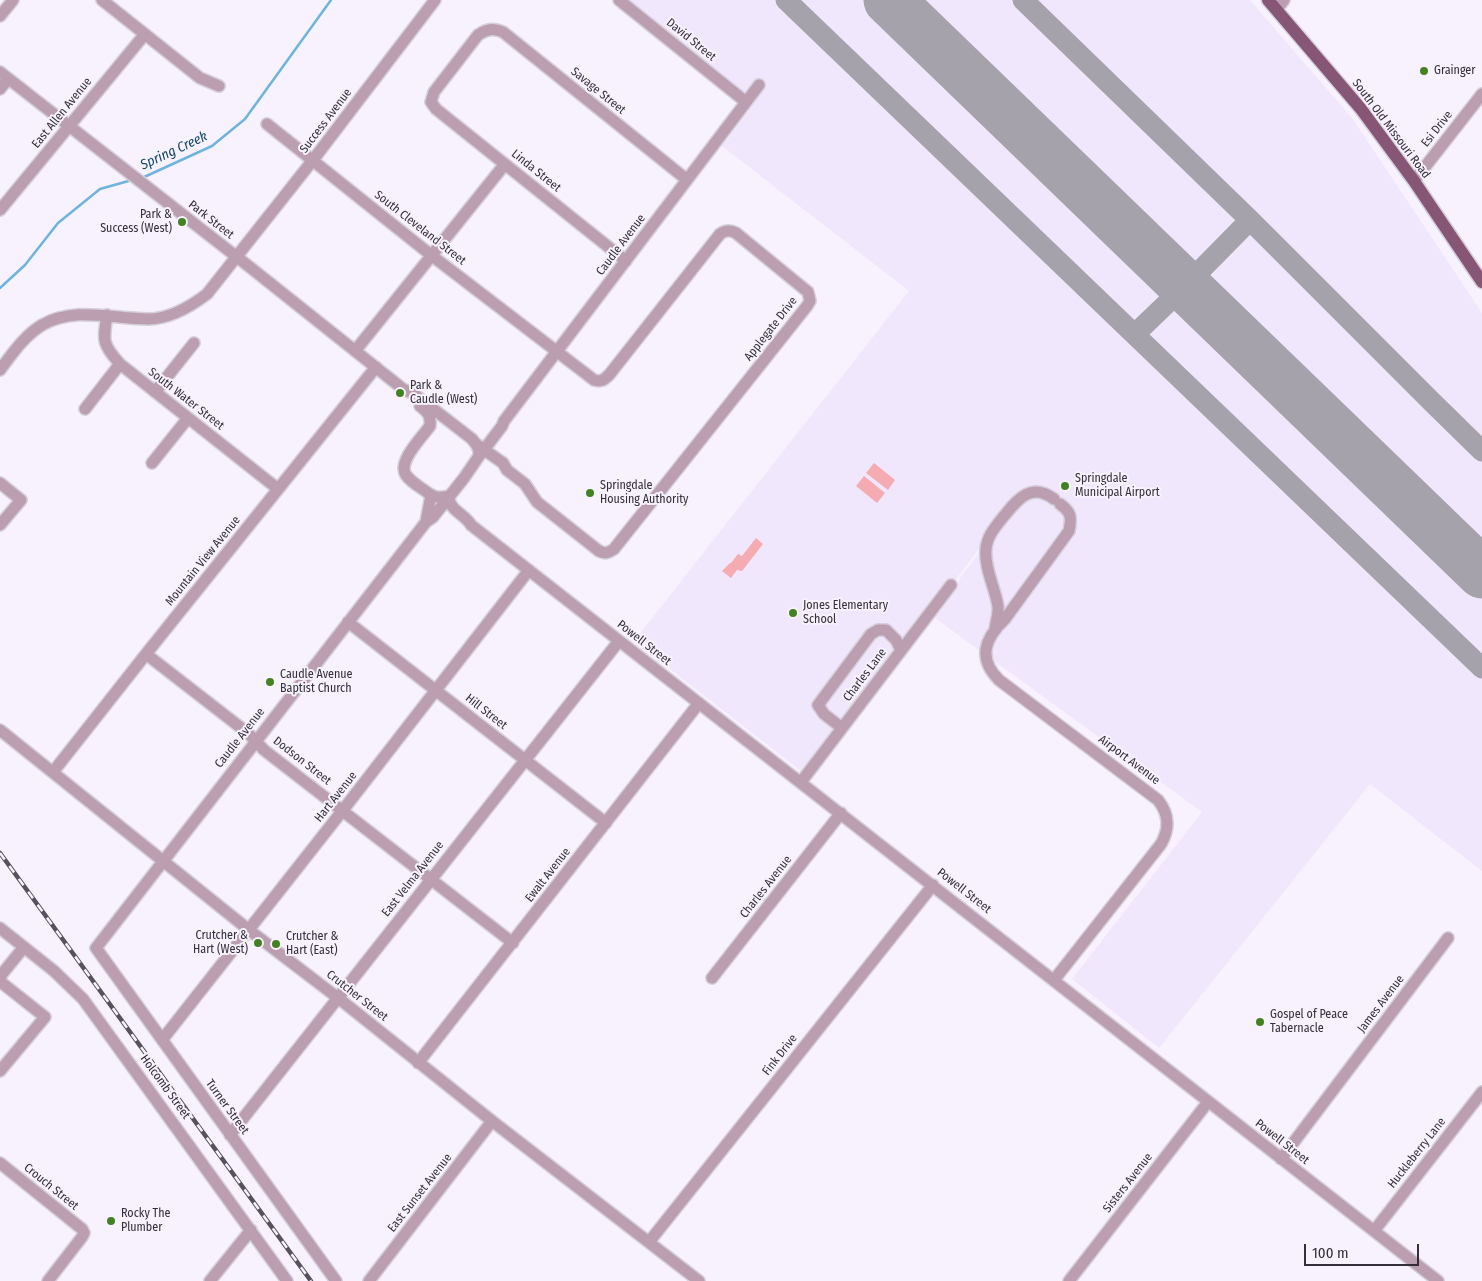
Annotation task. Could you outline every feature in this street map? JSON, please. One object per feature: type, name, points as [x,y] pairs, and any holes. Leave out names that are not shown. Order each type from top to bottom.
[{"type":"main road","name":"South Old Missouri Road","points":[[1276,3],[1361,109],[1414,181],[1482,282]]},
{"type":"street","points":[[0,16],[13,0]]},
{"type":"street","points":[[102,0],[200,78],[219,86]]},
{"type":"street","name":"Success Avenue","points":[[0,370],[22,341],[42,325],[63,316],[88,314],[150,319],[171,315],[190,306],[207,294],[313,160],[435,0]]},
{"type":"street","name":"David Street","points":[[619,0],[746,102]]},
{"type":"street","name":"Savage Street","points":[[431,102],[434,92],[478,36],[484,31],[497,30],[503,32],[686,180]]},
{"type":"street","name":"East Allen Avenue","points":[[0,210],[145,34]]},
{"type":"street","points":[[0,89],[4,76]]},
{"type":"street","name":"Park Street","points":[[4,76],[405,390],[414,394],[449,421],[480,450]]},
{"type":"street","name":"Caudle Avenue","points":[[480,450],[498,423],[504,421],[759,86]]},
{"type":"street","name":"Esi Drive","points":[[1414,181],[1482,94]]},
{"type":"street","name":"Linda Street","points":[[431,102],[436,109],[626,261]]},
{"type":"street","name":"South Cleveland Street","points":[[267,124],[556,353]]},
{"type":"street","points":[[355,351],[505,164]]},
{"type":"street","name":"Applegate Drive","points":[[480,450],[484,455],[525,484],[537,502],[598,551],[603,553],[609,552],[614,549],[807,306],[810,296],[805,288],[736,234],[728,231],[720,234],[604,380],[594,380],[556,353]]},
{"type":"street","name":"South Water Street","points":[[107,315],[104,340],[107,350],[120,364],[278,489]]},
{"type":"street","points":[[155,392],[194,343]]},
{"type":"street","points":[[85,409],[120,364]]},
{"type":"street","name":"Mountain View Avenue","points":[[53,772],[376,367]]},
{"type":"street","name":"Park Street","points":[[405,390],[411,399],[427,412],[431,419],[430,426]]},
{"type":"street","points":[[152,463],[188,418]]},
{"type":"street","points":[[431,495],[405,474],[404,466],[406,460],[430,426],[442,421],[449,421]]},
{"type":"street","points":[[445,500],[464,478],[480,450]]},
{"type":"street","points":[[0,483],[21,500],[0,526]]},
{"type":"street","name":"Airport Avenue","points":[[995,629],[998,607],[985,552],[990,536],[1017,499],[1032,492],[1046,493],[1068,509],[1071,516],[1070,530],[1005,619],[990,636],[986,654],[987,662],[994,675],[1158,800],[1166,811],[1167,818],[1167,831],[1161,844],[1054,980]]},
{"type":"street","name":"Caudle Avenue","points":[[426,522],[431,495]]},
{"type":"street","name":"Powell Street","points":[[431,495],[445,500],[465,523],[471,525],[619,640],[1438,1281]]},
{"type":"street","name":"Caudle Avenue","points":[[96,948],[256,740],[445,500]]},
{"type":"street","name":"Hart Avenue","points":[[162,1040],[529,570]]},
{"type":"street","name":"Charles Lane","points":[[801,782],[952,585]]},
{"type":"street","name":"Hill Street","points":[[348,622],[606,823]]},
{"type":"street","points":[[842,728],[824,714],[818,705],[871,634],[878,630],[886,630],[896,640],[901,650]]},
{"type":"street","name":"East Velma Avenue","points":[[230,1135],[619,640]]},
{"type":"street","name":"Dodson Street","points":[[146,654],[249,734],[264,750],[513,943]]},
{"type":"street","name":"Ewalt Avenue","points":[[418,1063],[699,703]]},
{"type":"street","name":"Crutcher Street","points":[[0,730],[492,1122],[699,1281]]},
{"type":"street","name":"Charles Avenue","points":[[712,978],[841,813]]},
{"type":"street","name":"Fink Drive","points":[[649,1242],[933,885]]},
{"type":"street","name":"Holcomb Street","points":[[0,928],[54,971],[83,999],[287,1281]]},
{"type":"street","name":"James Avenue","points":[[1281,1159],[1448,938]]},
{"type":"street","points":[[0,1071],[45,1017],[2,983],[0,979],[24,947]]},
{"type":"street","name":"Turner Street","points":[[96,948],[336,1281]]},
{"type":"street","name":"Huckleberry Lane","points":[[1374,1231],[1482,1092]]},
{"type":"street","name":"Sisters Avenue","points":[[1070,1281],[1208,1102]]},
{"type":"street","name":"East Sunset Avenue","points":[[369,1281],[492,1122]]},
{"type":"street","name":"Crouch Street","points":[[0,1163],[82,1229],[84,1233],[48,1281]]},
{"type":"street","points":[[210,1281],[251,1230]]},
{"type":"shaded area","name":"Springdale Municipal Airport","points":[[629,0],[1250,0],[1352,118],[1482,313],[1482,871],[1370,784],[1159,1048],[1072,979],[1202,812],[935,618],[956,590],[960,578],[982,549],[983,539],[981,536],[979,549],[806,775],[634,641],[909,291],[722,146],[756,101]]},
{"type":"shaded area","points":[[874,463],[895,480],[888,490],[866,473]]},
{"type":"shaded area","points":[[864,476],[885,493],[877,503],[856,486]]},
{"type":"shaded area","points":[[756,538],[763,544],[742,571],[737,570],[731,578],[722,571],[738,554],[742,556]]},
{"type":"waterway","name":"Spring Creek","points":[[142,178],[212,146],[245,119],[331,0]]},
{"type":"waterway","name":"Spring Creek","points":[[0,288],[25,265],[58,223],[100,189],[132,180]]},
{"type":"taxiway","points":[[786,0],[1482,668]]},
{"type":"taxiway","points":[[1023,0],[1250,220],[1482,451]]},
{"type":"taxiway","points":[[1135,334],[1250,220]]},
{"type":"runway","points":[[889,0],[1482,573]]},
{"type":"railway","points":[[0,853],[311,1281]]},
{"type":"place","name":"Grainger","points":[[1424,71]]},
{"type":"place","name":"Park & Success (West)","points":[[182,222]]},
{"type":"place","name":"Park & Caudle (West)","points":[[400,393]]},
{"type":"place","name":"Springdale Municipal Airport","points":[[1065,486]]},
{"type":"place","name":"Springdale Housing Authority","points":[[590,493]]},
{"type":"place","name":"Jones Elementary School","points":[[793,613]]},
{"type":"place","name":"Caudle Avenue Baptist Church","points":[[270,682]]},
{"type":"place","name":"Crutcher & Hart (West)","points":[[258,943]]},
{"type":"place","name":"Crutcher & Hart (East)","points":[[276,944]]},
{"type":"place","name":"Gospel of Peace Tabernacle","points":[[1260,1022]]},
{"type":"place","name":"Rocky The Plumber","points":[[111,1221]]}]
